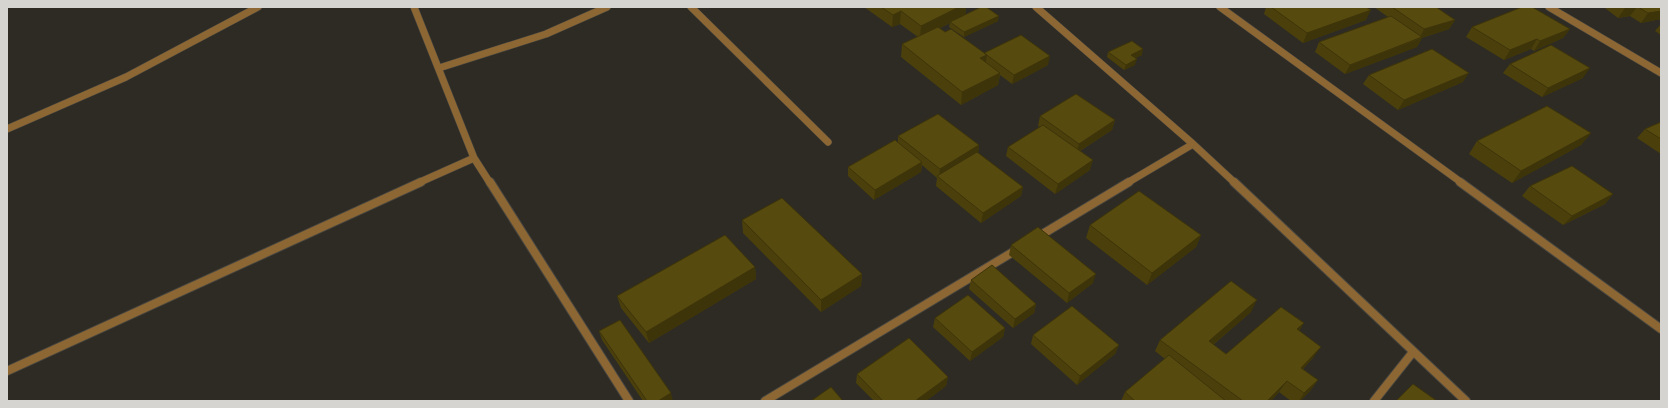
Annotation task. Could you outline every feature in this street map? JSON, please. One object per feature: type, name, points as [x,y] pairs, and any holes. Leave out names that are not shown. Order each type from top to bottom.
[{"type":"street","points":[[7,129],[126,77],[258,7]]},
{"type":"street","points":[[414,7],[474,158],[629,401]]},
{"type":"street","points":[[439,68],[536,36],[593,15],[607,7]]},
{"type":"street","points":[[691,7],[828,142]]},
{"type":"street","points":[[1036,7],[1193,144],[1466,401]]},
{"type":"street","points":[[1220,7],[1661,329]]},
{"type":"street","points":[[1549,7],[1661,73]]},
{"type":"street","points":[[765,401],[1193,144]]},
{"type":"street","points":[[7,371],[474,158]]},
{"type":"street","points":[[1374,401],[1413,352]]},
{"type":"building","points":[[881,7],[959,7],[921,26],[901,11],[893,15]]},
{"type":"building","points":[[981,7],[986,7],[999,16],[964,32],[950,22]]},
{"type":"building","points":[[1271,7],[1366,7],[1371,10],[1307,33]]},
{"type":"building","points":[[1392,7],[1436,7],[1455,20],[1424,29]]},
{"type":"building","points":[[1522,7],[1532,7],[1570,29],[1540,41],[1537,39],[1510,50],[1472,27]]},
{"type":"building","points":[[1638,7],[1661,7],[1661,11],[1648,13]]},
{"type":"building","points":[[1391,16],[1422,37],[1350,65],[1319,42]]},
{"type":"building","points":[[938,27],[945,32],[951,29],[987,55],[980,58],[1000,73],[962,92],[902,44]]},
{"type":"building","points":[[1021,35],[1050,56],[1014,75],[984,53]]},
{"type":"building","points":[[1132,41],[1143,49],[1131,55],[1137,59],[1126,65],[1108,52]]},
{"type":"building","points":[[1551,45],[1590,68],[1548,88],[1510,64]]},
{"type":"building","points":[[1432,49],[1469,73],[1404,100],[1369,75]]},
{"type":"building","points":[[1076,94],[1115,120],[1079,144],[1040,116]]},
{"type":"building","points":[[1547,106],[1591,133],[1521,171],[1477,141]]},
{"type":"building","points":[[938,114],[979,145],[940,169],[898,136]]},
{"type":"building","points":[[1661,122],[1661,139],[1645,129]]},
{"type":"building","points":[[1043,125],[1093,160],[1058,184],[1008,147]]},
{"type":"building","points":[[895,140],[922,162],[875,190],[848,167]]},
{"type":"building","points":[[977,152],[1023,187],[983,213],[937,176]]},
{"type":"building","points":[[1572,166],[1613,194],[1572,216],[1530,186]]},
{"type":"building","points":[[1139,191],[1201,235],[1152,273],[1090,225]]},
{"type":"building","points":[[782,198],[862,274],[821,300],[742,220]]},
{"type":"building","points":[[1038,227],[1096,274],[1069,293],[1011,245]]},
{"type":"building","points":[[725,235],[755,267],[646,332],[617,296]]},
{"type":"building","points":[[992,265],[1036,304],[1015,319],[971,280]]},
{"type":"building","points":[[1231,281],[1257,300],[1209,341],[1226,354],[1281,307],[1304,323],[1297,329],[1321,347],[1301,368],[1318,380],[1304,393],[1287,381],[1267,401],[1243,401],[1160,340]]},
{"type":"building","points":[[968,295],[1005,328],[972,352],[935,318]]},
{"type":"building","points":[[1072,306],[1119,345],[1080,376],[1033,335]]},
{"type":"building","points":[[620,320],[671,393],[658,401],[647,401],[599,331]]},
{"type":"building","points":[[909,338],[948,377],[915,401],[883,401],[857,374]]},
{"type":"building","points":[[1169,355],[1226,401],[1135,401],[1125,392]]},
{"type":"building","points":[[1413,384],[1437,401],[1396,401]]},
{"type":"building","points":[[831,387],[843,401],[811,401]]}]
